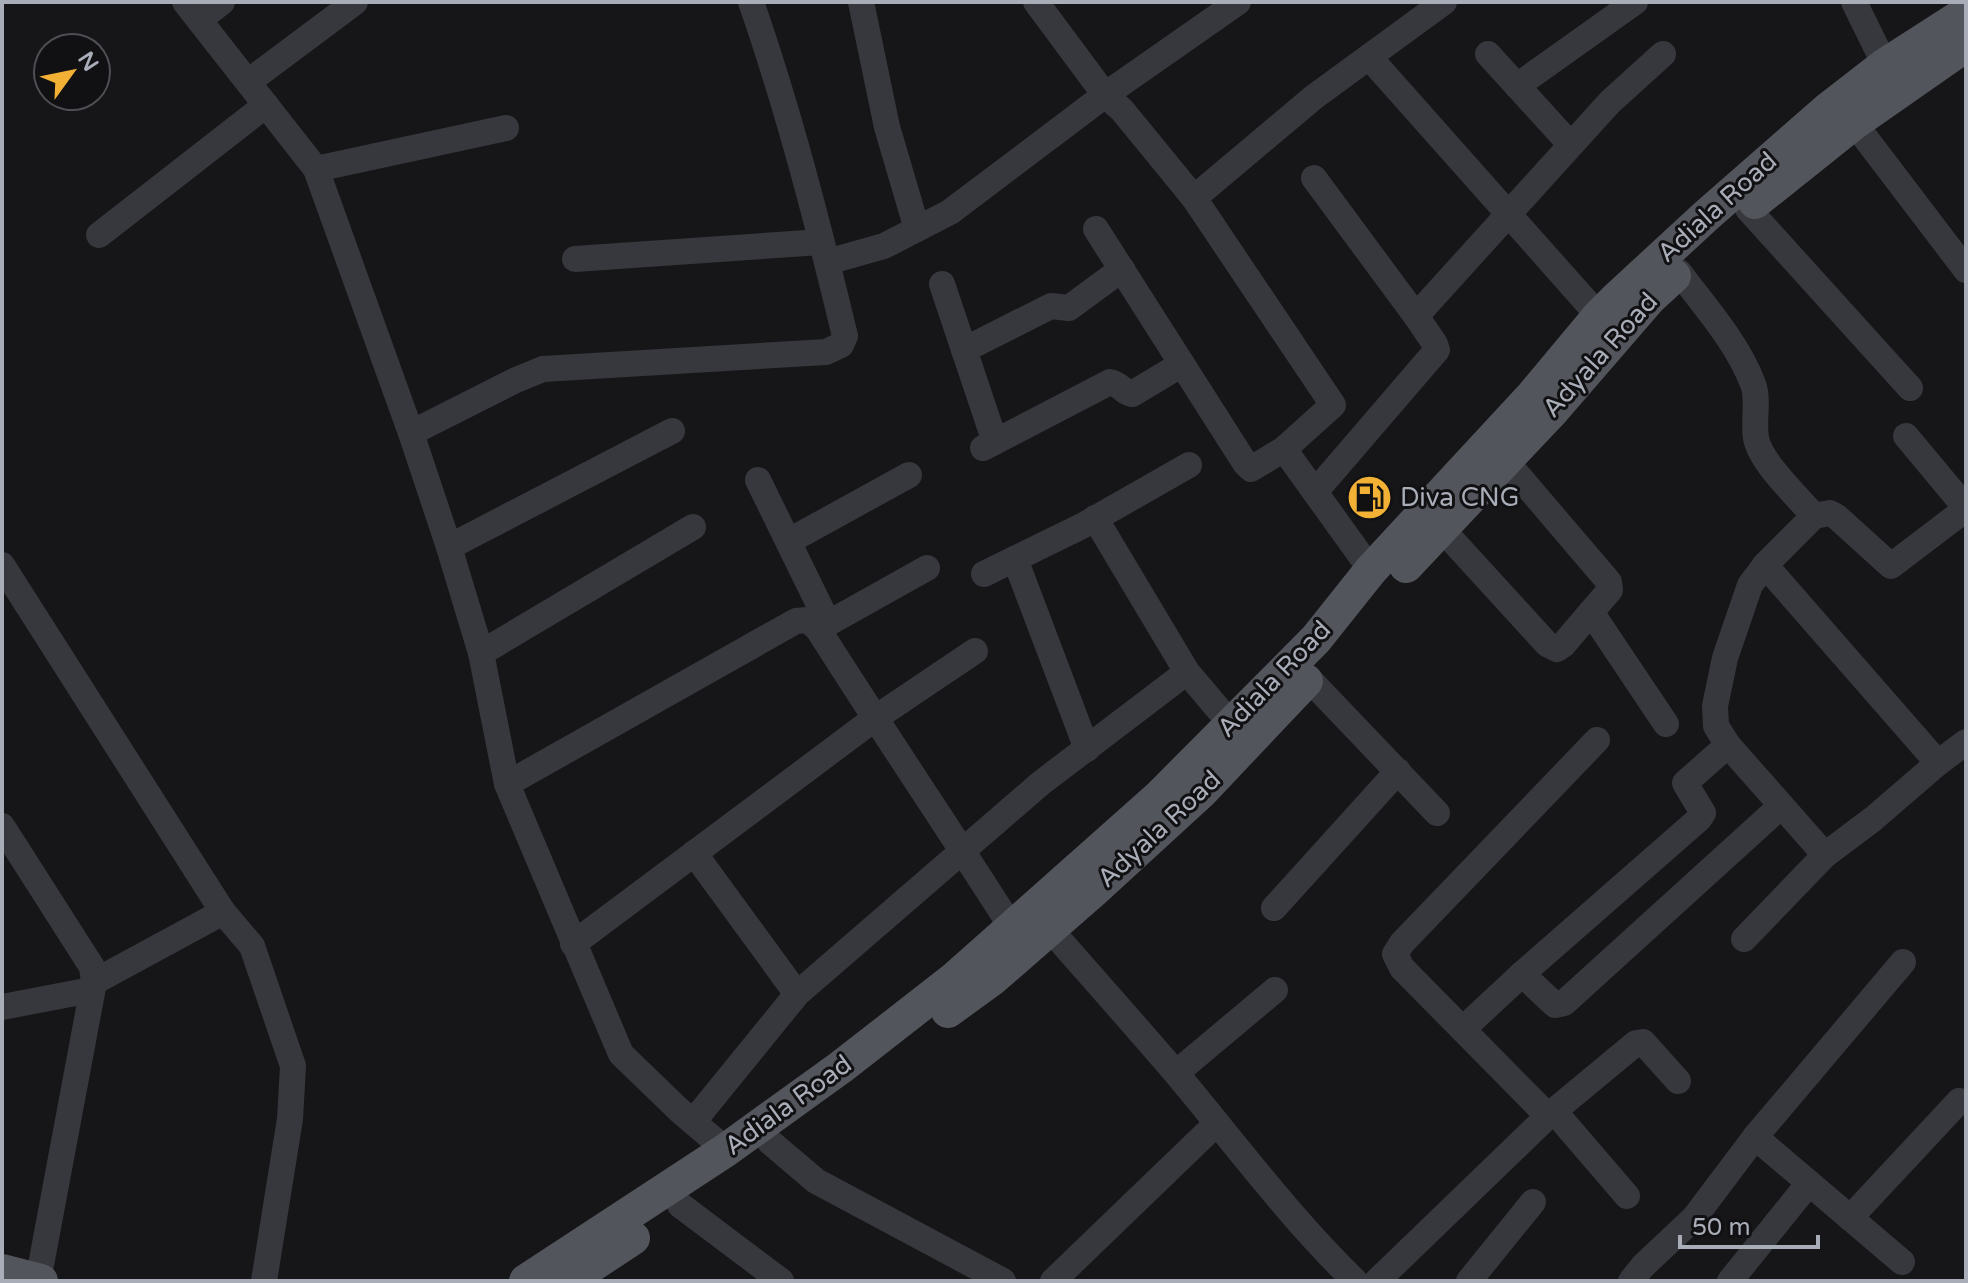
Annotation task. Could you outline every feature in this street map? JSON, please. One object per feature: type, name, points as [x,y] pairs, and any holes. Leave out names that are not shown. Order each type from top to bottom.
[{"type":"main road","name":"Adiala Road","points":[[526,1281],[726,1150],[841,1067],[954,979],[1012,928],[1159,797],[1316,639],[1371,570],[1533,395],[1599,316],[1827,110],[1885,65],[1966,13]]},
{"type":"main road","name":"Adyala Road","points":[[580,1277],[992,979],[1201,792],[1308,678],[1441,528],[1554,409],[1650,298],[1748,209],[1854,123],[1966,45]]},
{"type":"main road","points":[[2,1271],[39,1281]]},
{"type":"street","points":[[222,2],[192,11],[316,169],[449,547],[481,653],[507,784],[621,1054],[726,1150]]},
{"type":"street","points":[[248,82],[355,2]]},
{"type":"street","points":[[411,433],[543,369],[826,352],[841,345],[845,336],[824,252],[777,76],[751,2]]},
{"type":"street","points":[[861,2],[887,127],[917,229]]},
{"type":"street","points":[[1036,2],[1105,95],[1122,110],[1194,198],[1333,405],[1284,449],[1251,469],[1096,229]]},
{"type":"street","points":[[575,259],[824,252],[884,246],[950,212],[1105,95],[1238,2]]},
{"type":"street","points":[[1194,198],[1314,97],[1444,2]]},
{"type":"street","points":[[1517,86],[1635,2]]},
{"type":"street","points":[[1854,2],[1885,65]]},
{"type":"street","points":[[1488,54],[1570,144]]},
{"type":"street","points":[[1416,316],[1570,144],[1663,54]]},
{"type":"street","points":[[1369,57],[1599,316]]},
{"type":"street","points":[[99,235],[266,105]]},
{"type":"street","points":[[1854,123],[1966,270]]},
{"type":"street","points":[[316,169],[506,128]]},
{"type":"street","points":[[1314,178],[1416,316],[1437,350],[1315,492]]},
{"type":"street","points":[[1748,209],[1910,388]]},
{"type":"street","points":[[964,350],[1051,306],[1069,308],[1122,269]]},
{"type":"street","points":[[1679,272],[1739,353],[1754,387],[1755,435],[1764,459],[1814,516]]},
{"type":"street","points":[[942,284],[964,350],[989,445],[1110,382],[1132,394],[1182,364]]},
{"type":"street","points":[[449,547],[672,431]]},
{"type":"street","points":[[1825,855],[1728,745],[1716,726],[1715,706],[1725,658],[1750,585],[1765,565],[1814,516],[1830,513],[1837,517],[1891,566],[1963,516],[1906,436]]},
{"type":"street","points":[[1284,449],[1371,570]]},
{"type":"street","points":[[1441,528],[1547,644],[1557,649],[1563,645],[1610,590],[1609,582],[1505,460]]},
{"type":"street","points":[[984,574],[1095,518],[1189,465]]},
{"type":"street","points":[[789,541],[909,475]]},
{"type":"street","points":[[758,480],[789,541],[823,626],[874,719],[1012,928]]},
{"type":"street","points":[[1095,518],[1187,672],[1231,724]]},
{"type":"street","points":[[481,653],[693,527]]},
{"type":"street","points":[[1015,559],[1087,749]]},
{"type":"street","points":[[2,565],[223,912],[252,946],[293,1066],[290,1119],[264,1281]]},
{"type":"street","points":[[1765,565],[1938,763]]},
{"type":"street","points":[[823,626],[927,568]]},
{"type":"street","points":[[1591,612],[1666,724]]},
{"type":"street","points":[[507,784],[796,621],[808,620],[823,626]]},
{"type":"street","points":[[573,944],[874,719],[975,651]]},
{"type":"street","points":[[693,1122],[797,994],[1041,783],[1187,672]]},
{"type":"street","points":[[1308,678],[1437,813]]},
{"type":"street","points":[[1597,740],[1402,943],[1395,954],[1402,968],[1551,1113],[1627,1196]]},
{"type":"street","points":[[1744,939],[1825,855],[1966,742]]},
{"type":"street","points":[[1463,1029],[1699,819],[1703,813],[1685,783],[1728,745]]},
{"type":"street","points":[[1274,908],[1398,771]]},
{"type":"street","points":[[1522,974],[1555,1005],[1564,1003],[1781,806]]},
{"type":"street","points":[[2,826],[92,967],[93,986],[39,1281]]},
{"type":"street","points":[[694,853],[797,994]]},
{"type":"street","points":[[2,1007],[93,986],[223,912]]},
{"type":"street","points":[[1049,928],[1176,1073],[1329,1256],[1355,1281]]},
{"type":"street","points":[[1631,1281],[1694,1218],[1755,1137],[1903,962]]},
{"type":"street","points":[[1176,1073],[1275,990]]},
{"type":"street","points":[[1377,1281],[1551,1113],[1636,1043],[1643,1042],[1678,1081]]},
{"type":"street","points":[[1850,1218],[1959,1101]]},
{"type":"street","points":[[1053,1281],[1216,1124]]},
{"type":"street","points":[[1755,1137],[1902,1262]]},
{"type":"street","points":[[770,1142],[816,1181],[1003,1281]]},
{"type":"street","points":[[1730,1281],[1809,1183]]},
{"type":"street","points":[[1469,1281],[1533,1202]]},
{"type":"street","points":[[680,1205],[781,1281]]},
{"type":"place","name":"Diva CNG","points":[[1369,497]]}]
